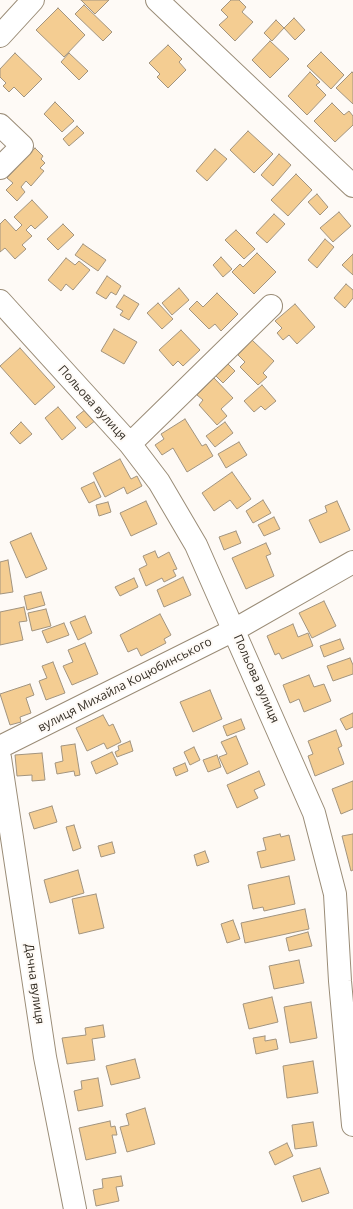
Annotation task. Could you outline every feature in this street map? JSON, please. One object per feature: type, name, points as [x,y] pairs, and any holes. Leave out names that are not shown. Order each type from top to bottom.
[{"type":"street","points":[[0,36],[33,0]]},
{"type":"street","points":[[158,0],[353,186]]},
{"type":"street","points":[[0,124],[22,146],[0,168]]},
{"type":"street","name":"Польова вулиця","points":[[0,302],[130,444],[159,482],[196,545],[314,813],[335,894],[347,980],[353,1125]]},
{"type":"street","points":[[130,444],[271,306]]},
{"type":"street","name":"вулиця Михайла Коцюбинського","points":[[0,747],[234,630],[353,562]]},
{"type":"street","name":"Дачна вулиця","points":[[0,758],[45,1057],[75,1209]]},
{"type":"building","points":[[81,0],[109,0],[95,14]]},
{"type":"building","points":[[231,0],[239,0],[246,7],[242,12],[253,22],[235,41],[219,25],[228,17],[221,10]]},
{"type":"building","points":[[84,5],[112,32],[103,41],[75,14]]},
{"type":"building","points":[[58,8],[85,35],[64,57],[36,30]]},
{"type":"building","points":[[294,18],[305,30],[295,40],[284,28]]},
{"type":"building","points":[[276,20],[284,28],[272,41],[264,33]]},
{"type":"building","points":[[270,41],[289,59],[270,78],[252,60]]},
{"type":"building","points":[[168,45],[182,59],[179,62],[186,70],[168,88],[157,77],[160,74],[149,63]]},
{"type":"building","points":[[321,52],[344,75],[331,89],[307,66]]},
{"type":"building","points":[[15,53],[42,79],[24,97],[14,87],[9,92],[3,86],[6,83],[0,77],[0,69]]},
{"type":"building","points":[[69,53],[88,71],[79,80],[61,62]]},
{"type":"building","points":[[310,72],[320,82],[316,85],[326,95],[307,115],[288,96]]},
{"type":"building","points":[[352,72],[353,73],[353,104],[336,88]]},
{"type":"building","points":[[55,102],[74,121],[62,132],[44,114]]},
{"type":"building","points":[[332,103],[344,115],[349,111],[353,116],[353,125],[335,142],[314,121]]},
{"type":"building","points":[[77,126],[84,133],[69,146],[63,139]]},
{"type":"building","points":[[248,131],[273,154],[254,173],[230,150]]},
{"type":"building","points":[[35,148],[43,156],[41,159],[45,163],[40,168],[44,171],[31,186],[26,181],[21,187],[25,192],[17,201],[6,190],[13,183],[7,178]]},
{"type":"building","points":[[215,149],[227,159],[207,181],[196,171]]},
{"type":"building","points":[[279,154],[291,165],[273,186],[261,175]]},
{"type":"building","points":[[296,174],[312,190],[288,216],[271,200]]},
{"type":"building","points":[[317,194],[328,207],[320,215],[308,202]]},
{"type":"building","points":[[32,200],[48,217],[35,229],[31,225],[26,230],[32,236],[22,245],[26,249],[15,259],[5,248],[0,252],[0,224],[5,219],[16,231],[22,225],[14,217]]},
{"type":"building","points":[[339,212],[351,226],[333,242],[320,228]]},
{"type":"building","points":[[274,214],[285,224],[267,243],[256,233]]},
{"type":"building","points":[[63,224],[74,235],[58,250],[47,239]]},
{"type":"building","points":[[236,230],[255,249],[244,259],[225,240]]},
{"type":"building","points":[[325,239],[334,247],[317,268],[308,260]]},
{"type":"building","points":[[83,244],[106,260],[98,271],[75,255]]},
{"type":"building","points":[[257,253],[276,272],[254,294],[232,272],[240,264],[243,267]]},
{"type":"building","points":[[353,254],[353,275],[342,265]]},
{"type":"building","points":[[221,257],[232,269],[223,277],[213,265]]},
{"type":"building","points":[[66,258],[75,265],[79,261],[90,270],[73,290],[66,284],[61,291],[48,280]]},
{"type":"building","points":[[107,276],[121,286],[116,295],[111,292],[106,299],[96,293]]},
{"type":"building","points":[[346,284],[353,290],[353,298],[345,308],[334,298]]},
{"type":"building","points":[[179,288],[189,300],[172,315],[162,303]]},
{"type":"building","points":[[217,293],[238,314],[221,331],[215,324],[209,329],[189,309],[197,301],[203,307]]},
{"type":"building","points":[[124,295],[139,304],[129,320],[120,315],[123,311],[116,307]]},
{"type":"building","points":[[158,303],[173,319],[162,329],[147,313]]},
{"type":"building","points":[[295,304],[315,327],[297,344],[289,335],[283,340],[277,333],[282,328],[275,321]]},
{"type":"building","points":[[114,329],[137,342],[124,364],[101,351]]},
{"type":"building","points":[[181,330],[200,350],[183,366],[178,361],[173,366],[159,350]]},
{"type":"building","points":[[252,340],[274,361],[263,373],[267,377],[258,385],[240,367],[245,362],[238,355]]},
{"type":"building","points":[[20,348],[55,387],[35,405],[0,366]]},
{"type":"building","points":[[227,363],[235,371],[223,383],[215,375]]},
{"type":"building","points":[[214,378],[233,398],[221,409],[227,416],[217,425],[199,405],[203,400],[197,395]]},
{"type":"building","points":[[262,385],[276,401],[265,410],[261,406],[254,412],[244,401]]},
{"type":"building","points":[[58,407],[76,428],[62,440],[45,418]]},
{"type":"building","points":[[86,409],[96,420],[86,428],[76,417]]},
{"type":"building","points":[[185,419],[202,446],[206,444],[213,456],[187,472],[173,448],[162,455],[155,445],[164,439],[161,434]]},
{"type":"building","points":[[21,422],[32,434],[20,444],[10,433]]},
{"type":"building","points":[[225,422],[233,433],[215,447],[206,436]]},
{"type":"building","points":[[239,442],[247,455],[226,468],[218,454]]},
{"type":"building","points":[[120,459],[131,479],[137,476],[142,486],[127,494],[124,487],[105,497],[93,473]]},
{"type":"building","points":[[232,472],[251,499],[237,509],[230,500],[214,511],[202,493]]},
{"type":"building","points":[[94,482],[101,497],[89,503],[81,488]]},
{"type":"building","points":[[263,500],[271,513],[253,523],[246,511]]},
{"type":"building","points":[[146,501],[157,524],[131,536],[120,513]]},
{"type":"building","points":[[337,501],[350,530],[320,543],[309,520],[327,512],[325,506]]},
{"type":"building","points":[[108,502],[111,512],[99,516],[96,505]]},
{"type":"building","points":[[274,517],[280,529],[264,536],[258,525]]},
{"type":"building","points":[[236,531],[241,543],[224,550],[219,537]]},
{"type":"building","points":[[31,533],[47,569],[26,578],[10,542]]},
{"type":"building","points":[[266,543],[271,554],[266,556],[274,576],[246,589],[232,558]]},
{"type":"building","points":[[155,551],[158,558],[169,552],[177,569],[173,570],[176,576],[164,582],[162,578],[146,586],[139,569],[147,565],[143,556]]},
{"type":"building","points":[[8,560],[13,592],[0,594],[0,562]]},
{"type":"building","points":[[183,577],[191,595],[164,607],[157,590]]},
{"type":"building","points":[[134,578],[138,587],[120,596],[115,587]]},
{"type":"building","points":[[41,592],[45,605],[27,610],[24,596]]},
{"type":"building","points":[[324,601],[336,626],[312,638],[299,613]]},
{"type":"building","points":[[24,607],[27,621],[19,622],[23,640],[0,645],[0,612]]},
{"type":"building","points":[[46,609],[51,626],[32,631],[28,613]]},
{"type":"building","points":[[160,614],[171,635],[164,639],[166,643],[141,656],[137,648],[128,652],[120,635]]},
{"type":"building","points":[[85,616],[92,633],[78,640],[70,622]]},
{"type":"building","points":[[64,623],[69,635],[47,643],[42,631]]},
{"type":"building","points":[[293,624],[298,637],[308,633],[313,646],[282,659],[279,653],[275,655],[267,636]]},
{"type":"building","points":[[340,639],[344,649],[324,657],[320,646]]},
{"type":"building","points":[[85,643],[98,674],[72,685],[63,666],[73,662],[68,650]]},
{"type":"building","points":[[350,658],[353,665],[353,674],[333,681],[327,666]]},
{"type":"building","points":[[53,662],[65,693],[46,700],[39,681],[47,678],[42,666]]},
{"type":"building","points":[[309,675],[314,687],[324,684],[331,701],[304,712],[299,699],[290,703],[283,685]]},
{"type":"building","points":[[30,684],[34,695],[26,698],[31,713],[20,717],[21,722],[10,725],[0,694]]},
{"type":"building","points":[[210,690],[222,719],[193,732],[180,702]]},
{"type":"building","points":[[353,713],[353,727],[346,730],[340,719]]},
{"type":"building","points":[[103,715],[109,726],[113,724],[121,742],[107,749],[104,743],[87,751],[76,728]]},
{"type":"building","points":[[241,719],[245,729],[227,736],[223,726]]},
{"type":"building","points":[[336,730],[342,746],[338,748],[344,764],[315,776],[308,756],[313,754],[308,741]]},
{"type":"building","points":[[236,736],[248,764],[227,774],[219,757],[227,754],[221,742]]},
{"type":"building","points":[[130,741],[133,751],[117,757],[115,752],[119,750],[118,746]]},
{"type":"building","points":[[75,744],[80,775],[75,776],[74,771],[57,774],[55,763],[63,761],[61,746]]},
{"type":"building","points":[[194,747],[200,760],[190,765],[184,752]]},
{"type":"building","points":[[112,752],[118,764],[96,774],[91,762]]},
{"type":"building","points":[[42,753],[45,780],[32,781],[32,775],[17,776],[15,755]]},
{"type":"building","points":[[217,755],[221,767],[208,772],[203,760]]},
{"type":"building","points":[[185,763],[188,771],[176,776],[173,768]]},
{"type":"building","points":[[259,771],[265,785],[254,790],[258,798],[237,808],[227,785]]},
{"type":"building","points":[[353,781],[353,809],[341,814],[332,789]]},
{"type":"building","points":[[52,806],[57,822],[34,829],[29,813]]},
{"type":"building","points":[[74,825],[81,848],[73,851],[66,827]]},
{"type":"building","points":[[280,834],[281,837],[289,835],[295,860],[261,868],[257,852],[266,850],[263,838]]},
{"type":"building","points":[[353,834],[353,870],[351,871],[342,836]]},
{"type":"building","points":[[112,842],[115,853],[101,857],[98,846]]},
{"type":"building","points":[[205,851],[209,862],[197,866],[194,855]]},
{"type":"building","points":[[78,870],[84,893],[50,903],[44,880]]},
{"type":"building","points":[[289,876],[295,904],[264,911],[263,907],[253,909],[248,885]]},
{"type":"building","points":[[96,894],[104,928],[79,934],[72,899]]},
{"type":"building","points":[[305,909],[309,929],[245,943],[241,923]]},
{"type":"building","points":[[233,920],[240,939],[227,943],[221,924]]},
{"type":"building","points":[[308,932],[312,946],[289,951],[286,938]]},
{"type":"building","points":[[299,960],[304,983],[274,989],[269,966]]},
{"type":"building","points":[[272,997],[278,1022],[249,1029],[243,1004]]},
{"type":"building","points":[[311,1002],[317,1038],[290,1043],[284,1007]]},
{"type":"building","points":[[103,1025],[105,1037],[92,1039],[95,1060],[67,1064],[62,1038],[86,1035],[85,1028]]},
{"type":"building","points":[[265,1036],[265,1041],[276,1039],[278,1049],[256,1054],[253,1038]]},
{"type":"building","points":[[135,1059],[140,1078],[111,1085],[106,1066]]},
{"type":"building","points":[[313,1061],[318,1093],[287,1098],[283,1066]]},
{"type":"building","points":[[98,1078],[103,1106],[78,1111],[74,1091],[82,1089],[81,1081]]},
{"type":"building","points":[[145,1108],[155,1144],[127,1152],[120,1127],[129,1125],[126,1114]]},
{"type":"building","points":[[110,1121],[111,1127],[115,1126],[117,1135],[112,1135],[116,1153],[86,1160],[79,1128]]},
{"type":"building","points":[[313,1122],[317,1146],[295,1149],[292,1125]]},
{"type":"building","points":[[287,1143],[293,1156],[275,1165],[269,1152]]},
{"type":"building","points":[[320,1168],[329,1193],[302,1202],[293,1176]]},
{"type":"building","points":[[121,1176],[123,1186],[116,1187],[119,1201],[96,1206],[93,1190],[103,1188],[102,1179]]}]
